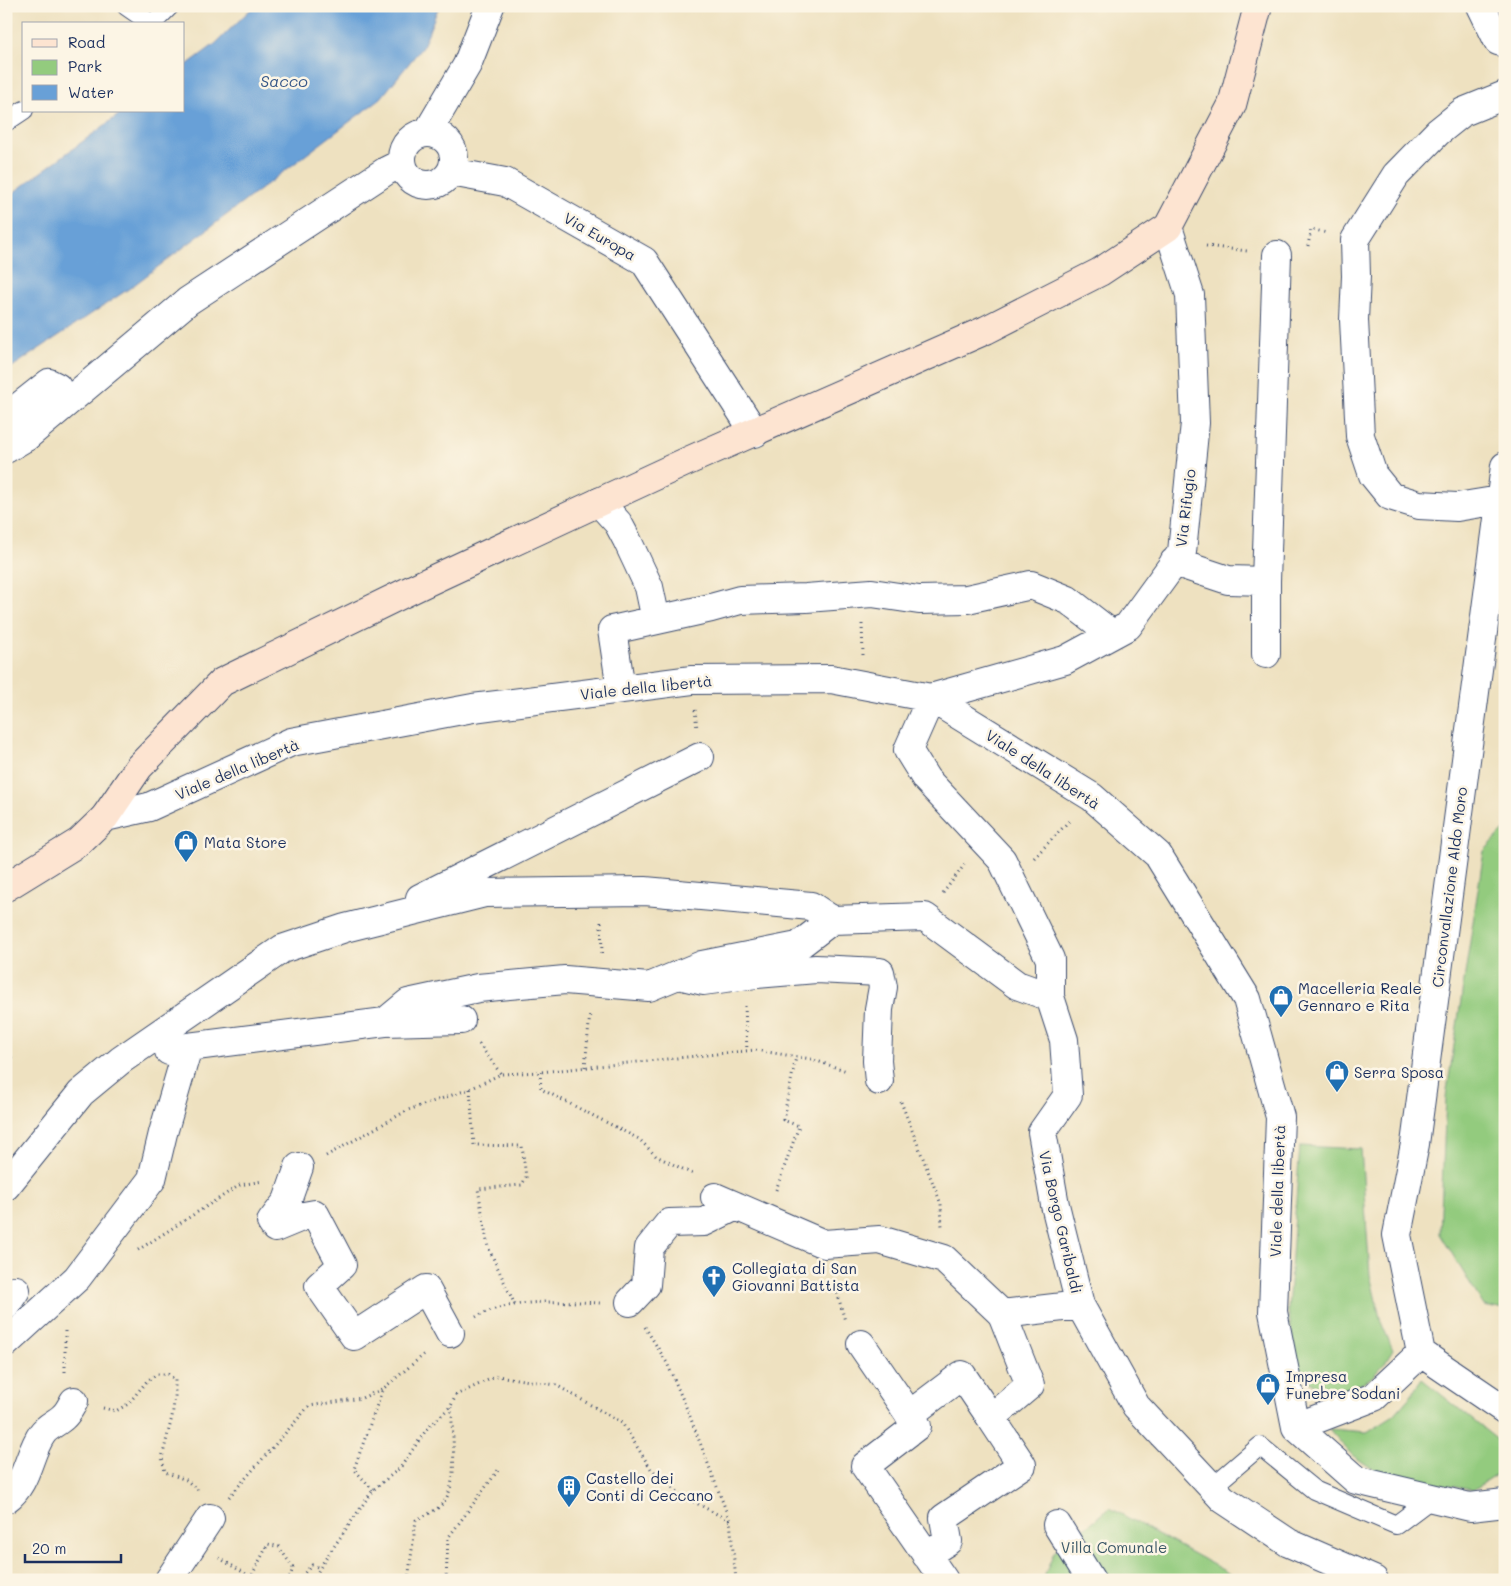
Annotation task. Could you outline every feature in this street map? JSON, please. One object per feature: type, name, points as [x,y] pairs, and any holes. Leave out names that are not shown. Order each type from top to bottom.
[{"type":"main road","points":[[6,887],[79,842],[105,817],[139,767],[222,682],[423,584],[690,460],[986,330],[1100,272],[1168,227],[1232,104],[1258,6]]},
{"type":"street","points":[[427,132],[467,65],[490,6]]},
{"type":"street","points":[[1481,6],[1498,42],[1505,43]]},
{"type":"street","points":[[1500,500],[1457,507],[1419,505],[1390,496],[1378,482],[1373,475],[1360,436],[1354,320],[1355,240],[1396,175],[1438,132],[1463,112],[1505,95]]},
{"type":"street","points":[[427,132],[437,134],[448,142],[454,156],[451,172],[438,183],[424,184],[411,179],[402,163],[404,147],[410,139],[427,132]]},
{"type":"street","points":[[16,443],[188,300],[386,171],[402,163]]},
{"type":"street","name":"Via Europa","points":[[451,172],[505,182],[644,261],[755,433]]},
{"type":"street","name":"Via Rifugio","points":[[930,698],[1065,660],[1128,626],[1182,552],[1195,423],[1190,294],[1168,227]]},
{"type":"street","points":[[1266,654],[1266,581],[1277,255]]},
{"type":"street","points":[[6,417],[49,383],[56,387],[53,395],[15,419],[16,443]]},
{"type":"street","name":"Circonvallazione Aldo Moro","points":[[1420,1353],[1397,1235],[1415,1144],[1505,466]]},
{"type":"street","points":[[599,502],[618,523],[627,540],[649,587],[656,620]]},
{"type":"street","points":[[1174,562],[1228,580],[1266,581]]},
{"type":"street","points":[[621,689],[612,630],[740,600],[872,593],[919,600],[967,599],[1031,585],[1068,600],[1112,634]]},
{"type":"street","name":"Viale della libertà","points":[[105,817],[149,807],[291,742],[473,708],[692,680],[831,679],[930,698],[1092,797],[1158,855],[1247,999],[1280,1117],[1273,1312],[1296,1427]]},
{"type":"street","name":"Via Borgo Garibaldi","points":[[930,698],[908,750],[926,779],[1007,870],[1050,959],[1050,997],[1064,1040],[1068,1095],[1042,1132],[1055,1205],[1080,1305],[1136,1406],[1223,1499],[1289,1543],[1374,1580]]},
{"type":"street","points":[[405,913],[415,901],[700,757]]},
{"type":"street","points":[[6,1186],[81,1092],[121,1060],[282,948],[345,928],[485,893],[645,891],[811,906],[832,920],[925,918],[1017,985],[1050,997]]},
{"type":"street","points":[[385,1022],[408,1003],[478,988],[565,980],[649,987],[702,965],[798,946],[832,920]]},
{"type":"street","points":[[678,975],[703,981],[816,969],[880,972],[883,986],[879,1009],[877,1060],[879,1081]]},
{"type":"street","points":[[121,1060],[188,1047],[385,1022],[461,1020]]},
{"type":"street","points":[[6,1343],[76,1279],[152,1180],[163,1133],[188,1047]]},
{"type":"street","points":[[299,1167],[287,1201],[271,1222],[275,1228],[304,1216],[315,1214],[342,1265],[319,1286],[354,1336],[426,1289],[450,1333]]},
{"type":"street","points":[[630,1302],[646,1284],[649,1248],[669,1223],[704,1222],[726,1202],[824,1244],[880,1240],[944,1259],[1002,1314],[1030,1385],[990,1418]]},
{"type":"street","points":[[1002,1314],[1080,1305]]},
{"type":"street","points":[[861,1344],[917,1426],[865,1466],[944,1580]]},
{"type":"street","points":[[1505,1410],[1420,1353],[1374,1397],[1296,1427],[1356,1480],[1470,1507],[1505,1503]]},
{"type":"street","points":[[909,1415],[962,1375],[1022,1465],[944,1518],[948,1541],[926,1555]]},
{"type":"street","points":[[6,1499],[19,1485],[24,1476],[42,1434],[64,1417],[74,1400]]},
{"type":"street","points":[[170,1580],[215,1513]]},
{"type":"street","points":[[1057,1525],[1091,1580]]},
{"type":"lane","points":[[126,6],[149,22]]},
{"type":"lane","points":[[154,22],[170,6]]},
{"type":"lane","points":[[6,122],[22,111]]},
{"type":"lane","points":[[1212,1487],[1260,1446],[1314,1490],[1396,1525],[1432,1498]]},
{"type":"path","points":[[860,594],[864,686]]},
{"type":"path","points":[[692,680],[700,757]]},
{"type":"path","points":[[925,918],[971,854],[1007,870],[1092,797]]},
{"type":"path","points":[[585,1067],[598,983],[600,892]]},
{"type":"path","points":[[744,976],[747,1051]]},
{"type":"path","points":[[461,1020],[502,1074]]},
{"type":"path","points":[[6,1049],[12,1059],[6,1065]]},
{"type":"path","points":[[131,1255],[240,1185],[266,1180],[327,1156],[408,1110],[470,1089],[502,1074],[540,1072],[755,1050],[811,1059],[879,1081],[899,1098],[941,1204],[944,1259]]},
{"type":"path","points":[[766,1219],[799,1126],[783,1120],[796,1057]]},
{"type":"path","points":[[540,1072],[541,1089],[639,1139],[656,1156],[691,1172],[707,1182],[726,1202]]},
{"type":"path","points":[[470,1089],[474,1145],[522,1146],[526,1177],[522,1185],[478,1189],[488,1248],[515,1305]]},
{"type":"path","points":[[831,1270],[844,1320],[861,1344]]},
{"type":"path","points":[[76,1279],[65,1331],[67,1387],[71,1400],[116,1410],[128,1404],[147,1381],[158,1374],[168,1374],[175,1380],[175,1396],[162,1458],[165,1472],[186,1480],[215,1513],[309,1406],[362,1398],[384,1388],[450,1333],[484,1312],[515,1305],[569,1301],[630,1302],[667,1363],[689,1414],[730,1521],[736,1580]]},
{"type":"path","points":[[312,1580],[373,1490],[400,1468],[428,1429],[451,1406],[456,1395],[497,1376],[556,1385],[622,1423],[651,1469],[683,1496],[730,1521]]},
{"type":"path","points":[[373,1490],[354,1469],[384,1388]]},
{"type":"path","points":[[408,1580],[416,1520],[442,1505],[450,1492],[454,1464],[451,1406]]},
{"type":"path","points":[[446,1580],[448,1538],[499,1469]]},
{"type":"path","points":[[193,1544],[251,1577],[268,1544],[279,1547],[293,1568],[290,1580]]},
{"type":"path","points":[[298,1580],[312,1565],[320,1568]]},
{"type":"green space","points":[[1505,829],[1505,1310],[1484,1306],[1440,1234],[1446,1097],[1484,851]]},
{"type":"green space","points":[[1300,1146],[1361,1149],[1370,1275],[1381,1322],[1393,1350],[1385,1363],[1371,1378],[1347,1390],[1320,1389],[1299,1372],[1288,1311]]},
{"type":"green space","points":[[1422,1379],[1505,1446],[1505,1469],[1473,1490],[1382,1475],[1352,1455],[1329,1429],[1367,1432],[1394,1415]]},
{"type":"green space","name":"Villa Comunale","points":[[1110,1508],[1241,1580],[1043,1580],[1054,1552]]},
{"type":"water","name":"Sacco","points":[[254,6],[439,6],[423,46],[381,98],[130,288],[6,371],[6,198],[123,112],[185,112],[185,66],[215,44]]},
{"type":"place","name":"Mata Store","points":[[186,863]]},
{"type":"place","name":"Macelleria Reale Gennaro e Rita","points":[[1281,1018]]},
{"type":"place","name":"Serra Sposa","points":[[1337,1093]]},
{"type":"place","name":"Collegiata di San Giovanni Battista","points":[[714,1298]]},
{"type":"place","name":"Impresa Funebre Sodani","points":[[1268,1406]]},
{"type":"place","name":"Castello dei Conti di Ceccano","points":[[569,1508]]}]
